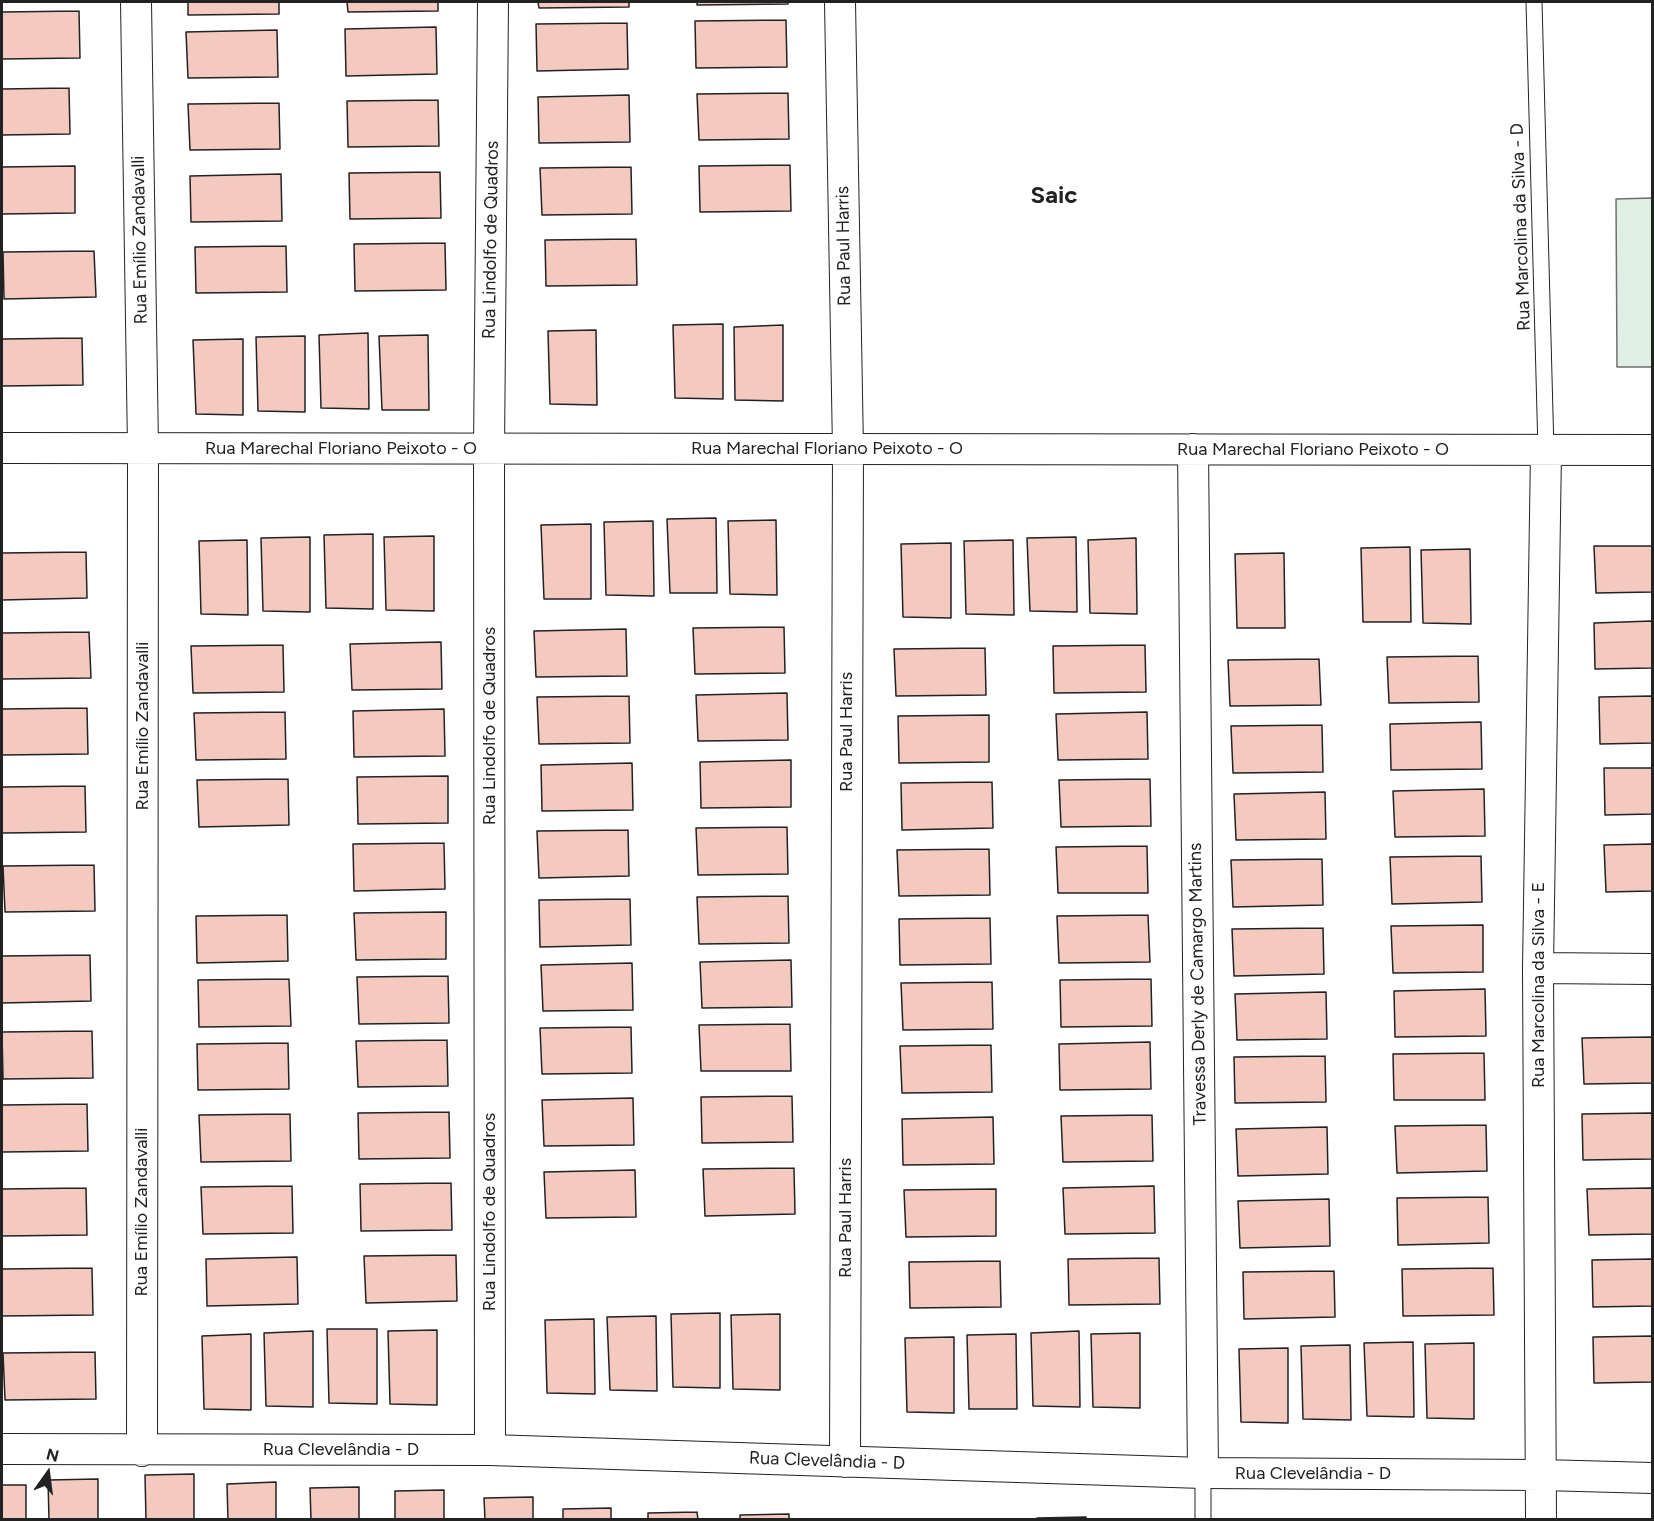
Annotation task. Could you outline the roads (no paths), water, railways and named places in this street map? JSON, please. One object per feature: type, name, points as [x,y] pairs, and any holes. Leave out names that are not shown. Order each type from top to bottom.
[{"type":"street","name":"Rua Emílio Zandavalli","points":[[136,2],[143,448],[142,1451]]},
{"type":"street","name":"Rua Lindolfo de Quadros","points":[[490,1450],[489,449],[494,2]]},
{"type":"street","name":"Rua Paul Harris","points":[[840,2],[848,449],[845,1462]]},
{"type":"street","name":"Rua Marechal Floriano Peixoto - O","points":[[2,448],[1653,450]]},
{"type":"street","name":"Travessa Derly de Camargo Martins","points":[[1193,449],[1203,1473]]},
{"type":"street","name":"Rua Marcolina da Silva - E","points":[[1541,1520],[1538,968],[1546,451]]},
{"type":"street","points":[[1538,968],[1653,969]]},
{"type":"street","name":"Rua Clevelândia - D","points":[[2,1449],[490,1450],[1203,1473],[1653,1478]]},
{"type":"lane","name":"Rua Marcolina da Silva - D","points":[[1534,2],[1546,451]]},
{"type":"lane","name":"Travessa Derly de Camargo Martins","points":[[1203,1473],[1203,1520]]},
{"type":"district","name":"Saic","points":[[1054,196]]}]
